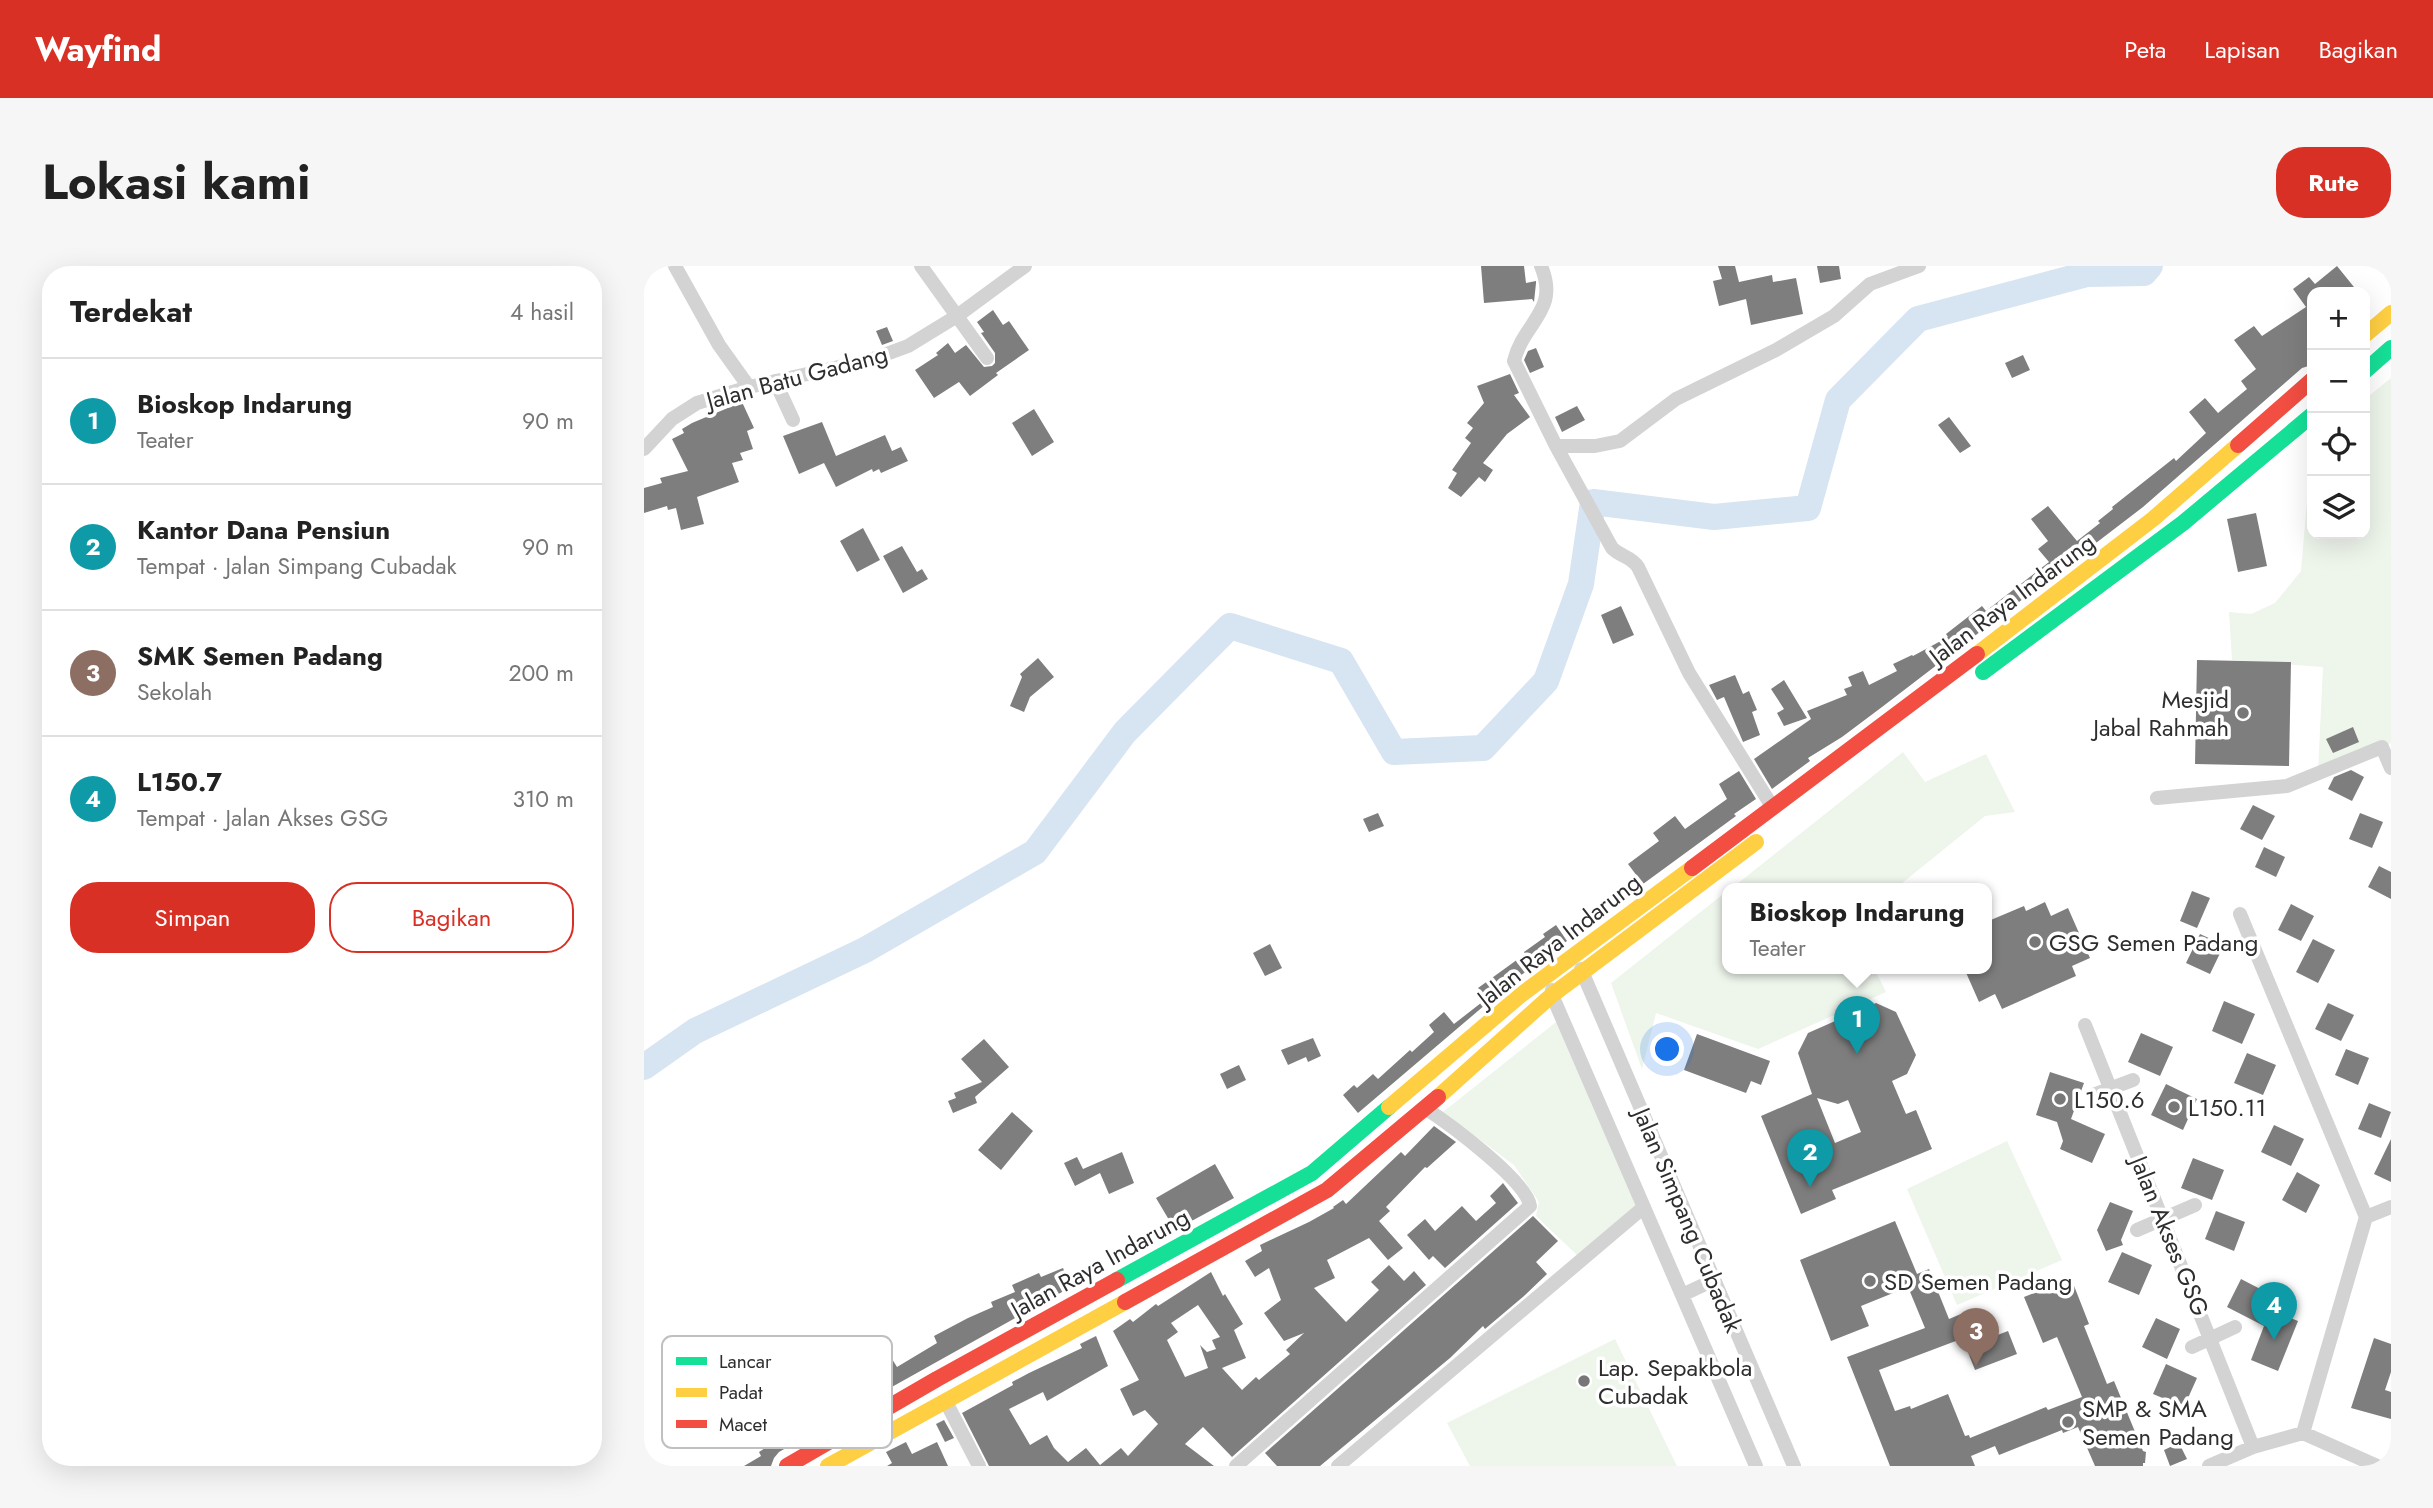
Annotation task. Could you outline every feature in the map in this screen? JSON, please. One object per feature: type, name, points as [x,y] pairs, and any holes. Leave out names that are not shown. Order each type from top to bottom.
[{"type":"highway","points":[[2370,331],[2391,313]]},
{"type":"highway","points":[[2370,367],[2391,348]]},
{"type":"highway","name":"Jalan Raya Indarung","points":[[892,1404],[1312,1172],[1552,971],[1773,808],[2153,519],[2307,384]]},
{"type":"highway","name":"Jalan Raya Indarung","points":[[1966,684],[2183,523],[2307,419]]},
{"type":"highway","name":"Jalan Raya Indarung","points":[[892,1431],[1155,1283],[1327,1190],[1425,1108],[1552,995],[1769,832]]},
{"type":"highway","points":[[1144,1264],[1155,1283]]},
{"type":"highway","name":"Jalan Raya Indarung","points":[[787,1466],[817,1448]]},
{"type":"highway","name":"Jalan Raya Indarung","points":[[828,1466],[861,1448]]},
{"type":"street","points":[[675,266],[719,345],[749,387]]},
{"type":"street","points":[[921,266],[987,358]]},
{"type":"street","name":"Jalan Batu Gadang","points":[[644,449],[672,419],[697,403],[749,387],[890,355],[957,316],[1025,266]]},
{"type":"street","points":[[1541,266],[1548,293],[1544,306],[1520,344],[1514,361],[1569,471],[1606,536],[1618,554],[1633,559],[1638,567],[1689,673],[1773,808]]},
{"type":"street","points":[[1556,446],[1595,446],[1620,441],[1676,399],[1776,350],[1834,316],[1870,284],[1919,266]]},
{"type":"street","points":[[775,381],[793,420]]},
{"type":"street","points":[[2157,798],[2287,786],[2382,747],[2391,768]]},
{"type":"street","points":[[2240,914],[2366,1217],[2303,1433]]},
{"type":"street","name":"Jalan Simpang Cubadak","points":[[1574,954],[1794,1466]]},
{"type":"street","points":[[1552,971],[1552,995]]},
{"type":"street","name":"Jalan Simpang Cubadak","points":[[1552,995],[1756,1466]]},
{"type":"street","name":"Jalan Akses GSG","points":[[2085,1025],[2253,1447]]},
{"type":"street","points":[[2093,1095],[2133,1080]]},
{"type":"street","points":[[1236,1466],[1530,1206],[1527,1196],[1495,1160],[1425,1108]]},
{"type":"street","points":[[2137,1230],[2195,1205]]},
{"type":"street","points":[[1338,1466],[1644,1207]]},
{"type":"street","points":[[2366,1217],[2391,1207]]},
{"type":"street","points":[[1682,1295],[1714,1280]]},
{"type":"street","points":[[2192,1347],[2235,1327]]},
{"type":"street","points":[[946,1402],[979,1466]]},
{"type":"street","points":[[2210,1466],[2253,1447],[2303,1433],[2377,1466]]},
{"type":"shaded area","points":[[2391,378],[2391,743],[2318,772],[2323,667],[2232,660],[2229,612],[2251,614],[2275,603],[2301,571],[2307,501],[2307,539],[2370,539],[2370,395]]},
{"type":"shaded area","points":[[1903,752],[1925,782],[1986,754],[2015,812],[1985,816],[1902,883],[1738,883]]},
{"type":"shaded area","points":[[1722,895],[1722,974],[1877,974],[1886,992],[1758,1049],[1656,1013],[1642,1069],[1611,983]]},
{"type":"shaded area","points":[[1565,1015],[1643,1200],[1577,1255],[1536,1216],[1539,1202],[1514,1165],[1443,1112]]},
{"type":"shaded area","points":[[2007,1141],[2062,1260],[1957,1305],[1907,1189]]},
{"type":"shaded area","name":"Lap. Sepakbola Cubadak","points":[[1615,1339],[1677,1466],[1470,1466],[1447,1423]]},
{"type":"building","points":[[1481,266],[1524,266],[1526,283],[1536,281],[1534,302],[1532,299],[1484,303]]},
{"type":"building","points":[[1718,266],[1735,266],[1739,282],[1772,275],[1773,282],[1796,278],[1803,314],[1751,325],[1746,299],[1719,306],[1713,281],[1722,279]]},
{"type":"building","points":[[1817,266],[1839,266],[1841,279],[1820,283]]},
{"type":"building","points":[[2337,266],[2354,287],[2307,287],[2307,366],[2302,368],[2143,507],[1842,737],[1808,758],[1810,761],[1772,789],[1754,759],[1811,719],[1807,711],[1847,695],[1844,689],[1852,686],[1848,677],[1863,671],[1869,685],[1897,671],[1893,664],[1948,637],[1946,634],[1982,606],[1986,611],[2049,562],[2038,549],[2048,541],[2031,519],[2048,506],[2077,541],[2100,523],[2098,521],[2113,509],[2112,507],[2174,458],[2176,461],[2206,433],[2189,412],[2205,398],[2218,413],[2247,389],[2241,381],[2256,369],[2234,340],[2254,326],[2262,336],[2306,307],[2293,289],[2309,277],[2315,284]]},
{"type":"building","points":[[993,310],[1003,325],[1009,321],[1029,350],[996,373],[998,375],[970,396],[959,382],[934,398],[915,370],[938,355],[936,353],[948,343],[955,353],[966,345],[984,367],[992,366],[995,363],[995,353],[977,322]]},
{"type":"building","points":[[887,327],[893,341],[882,345],[876,331]]},
{"type":"building","points":[[1536,348],[1544,367],[1530,373],[1524,360],[1528,351]]},
{"type":"building","points":[[2023,355],[2030,370],[2012,378],[2005,363]]},
{"type":"building","points":[[1510,374],[1519,393],[1514,395],[1530,417],[1507,434],[1483,463],[1493,470],[1485,482],[1479,477],[1461,497],[1448,488],[1457,473],[1452,470],[1471,443],[1465,438],[1473,428],[1467,423],[1484,403],[1477,386]]},
{"type":"building","points":[[742,402],[754,428],[747,431],[753,449],[740,453],[743,460],[732,463],[739,482],[697,497],[704,524],[681,530],[676,508],[668,510],[667,506],[644,513],[644,488],[662,483],[660,478],[688,471],[672,439],[684,433],[682,429],[692,423]]},
{"type":"building","points":[[1577,406],[1585,420],[1562,432],[1555,417]]},
{"type":"building","points":[[1034,409],[1054,442],[1032,456],[1012,423]]},
{"type":"building","points":[[1949,417],[1971,446],[1960,453],[1938,425]]},
{"type":"building","points":[[822,422],[836,456],[885,435],[892,451],[901,447],[908,461],[881,473],[879,469],[873,472],[872,469],[836,487],[824,463],[799,474],[783,436]]},
{"type":"building","points":[[2256,513],[2267,566],[2238,572],[2227,519]]},
{"type":"building","points":[[863,528],[880,560],[857,572],[840,541]]},
{"type":"building","points":[[902,546],[917,572],[922,569],[928,579],[903,593],[883,556]]},
{"type":"building","points":[[1621,606],[1634,635],[1613,644],[1601,615]]},
{"type":"building","points":[[1038,658],[1054,677],[1030,697],[1024,712],[1010,706],[1022,677],[1020,674]]},
{"type":"building","name":"Mesjid Jabal Rahmah","points":[[2197,660],[2291,662],[2289,766],[2195,764]]},
{"type":"building","points":[[1735,675],[1743,694],[1749,691],[1757,710],[1752,712],[1760,735],[1743,742],[1724,697],[1717,700],[1709,685]]},
{"type":"building","points":[[1784,680],[1807,718],[1784,726],[1777,713],[1784,709],[1771,689]]},
{"type":"building","points":[[2353,727],[2359,742],[2333,753],[2326,739]]},
{"type":"building","points":[[2351,770],[2364,777],[2352,801],[2328,789],[2334,777]]},
{"type":"building","points":[[1739,771],[1756,799],[1643,884],[1628,864],[1659,841],[1653,833],[1675,816],[1685,829],[1727,799],[1719,784]]},
{"type":"building","points":[[2253,805],[2275,816],[2262,840],[2240,829]]},
{"type":"building","points":[[1378,813],[1384,826],[1369,832],[1363,819]]},
{"type":"building","points":[[2360,813],[2383,822],[2372,848],[2349,839]]},
{"type":"building","points":[[2264,847],[2285,857],[2276,877],[2255,867]]},
{"type":"building","points":[[2379,866],[2391,872],[2391,899],[2368,887]]},
{"type":"building","points":[[2192,891],[2210,898],[2197,928],[2180,921]]},
{"type":"building","name":"GSG Semen Padang","points":[[2045,902],[2051,916],[2068,908],[2090,958],[2072,966],[2076,976],[2002,1009],[1995,994],[1979,1002],[1967,974],[1992,974],[1992,919],[2024,906],[2026,911]]},
{"type":"building","points":[[2291,904],[2314,916],[2301,941],[2278,930]]},
{"type":"building","points":[[1556,925],[1567,941],[1512,982],[1358,1113],[1343,1095],[1354,1085],[1357,1088],[1373,1074],[1378,1079],[1410,1050],[1412,1052],[1434,1032],[1429,1025],[1444,1012],[1454,1024],[1486,999],[1478,988],[1525,954],[1524,952],[1545,937],[1543,934]]},
{"type":"building","points":[[2200,934],[2224,945],[2210,974],[2186,963]]},
{"type":"building","points":[[2313,939],[2335,950],[2318,983],[2296,972]]},
{"type":"building","points":[[1270,944],[1282,968],[1265,976],[1253,953]]},
{"type":"building","points":[[2224,1001],[2255,1014],[2242,1044],[2212,1031]]},
{"type":"building","points":[[1876,1003],[1896,1012],[1916,1055],[1907,1074],[1892,1081],[1906,1114],[1916,1110],[1932,1149],[1832,1190],[1836,1199],[1801,1214],[1761,1116],[1812,1094],[1798,1053],[1808,1033]],"holes":[[[1817,1098],[1838,1104],[1848,1100],[1861,1132],[1835,1143]]]},
{"type":"building","points":[[2328,1003],[2354,1015],[2341,1041],[2315,1029]]},
{"type":"building","points":[[2141,1033],[2173,1047],[2160,1076],[2128,1062]]},
{"type":"building","points":[[1697,1034],[1770,1061],[1761,1085],[1751,1081],[1746,1093],[1684,1070]]},
{"type":"building","points":[[1313,1038],[1321,1056],[1308,1062],[1306,1057],[1288,1065],[1281,1050]]},
{"type":"building","points":[[984,1039],[1009,1067],[975,1097],[977,1103],[953,1113],[948,1101],[956,1098],[954,1093],[982,1082],[961,1059]]},
{"type":"building","points":[[2346,1049],[2369,1058],[2358,1085],[2335,1075]]},
{"type":"building","points":[[2247,1053],[2276,1065],[2263,1095],[2234,1083]]},
{"type":"building","points":[[1239,1065],[1246,1080],[1227,1089],[1220,1074]]},
{"type":"building","points":[[2050,1072],[2084,1083],[2071,1119],[2105,1134],[2092,1163],[2060,1149],[2063,1141],[2057,1122],[2036,1115]]},
{"type":"building","name":"L150.11","points":[[2166,1084],[2197,1099],[2183,1130],[2151,1115]]},
{"type":"building","points":[[2369,1103],[2391,1112],[2381,1138],[2358,1129]]},
{"type":"building","points":[[1012,1112],[1033,1131],[1001,1170],[978,1150]]},
{"type":"building","points":[[2274,1125],[2304,1139],[2291,1166],[2261,1152]]},
{"type":"building","points":[[1434,1126],[1456,1142],[1425,1167],[1386,1207],[1390,1211],[1379,1221],[1403,1248],[1388,1260],[1369,1238],[1327,1260],[1335,1278],[1314,1288],[1346,1322],[1379,1290],[1371,1282],[1389,1265],[1404,1281],[1414,1271],[1426,1285],[1232,1457],[1203,1427],[1185,1444],[1214,1466],[989,1466],[962,1413],[1013,1385],[1012,1382],[1082,1348],[1080,1344],[1096,1336],[1108,1366],[1047,1401],[1043,1392],[1009,1409],[1030,1445],[1047,1435],[1054,1448],[1068,1462],[1086,1448],[1100,1465],[1121,1448],[1128,1456],[1158,1424],[1145,1410],[1133,1416],[1120,1389],[1139,1380],[1113,1331],[1130,1319],[1133,1322],[1156,1304],[1158,1306],[1211,1272],[1223,1296],[1225,1294],[1243,1324],[1234,1330],[1246,1358],[1222,1368],[1242,1390],[1256,1377],[1259,1380],[1290,1354],[1286,1350],[1304,1333],[1284,1341],[1264,1313],[1281,1300],[1269,1268],[1255,1277],[1245,1261],[1262,1251],[1260,1245],[1309,1222],[1343,1200],[1346,1204],[1401,1152],[1405,1156]],"holes":[[[1198,1305],[1220,1337],[1212,1340],[1216,1349],[1207,1352],[1200,1345],[1208,1368],[1185,1377],[1167,1340],[1178,1332],[1171,1323]]]},
{"type":"building","points":[[2391,1139],[2391,1182],[2374,1174]]},
{"type":"building","points":[[1122,1152],[1134,1183],[1109,1194],[1100,1173],[1075,1186],[1064,1163],[1077,1157],[1083,1169]]},
{"type":"building","points":[[2193,1158],[2224,1170],[2212,1200],[2181,1188]]},
{"type":"building","points":[[1215,1164],[1234,1198],[1175,1230],[1156,1198]]},
{"type":"building","points":[[2297,1172],[2320,1185],[2306,1213],[2282,1200]]},
{"type":"building","points":[[1503,1183],[1518,1203],[1445,1268],[1433,1256],[1429,1260],[1407,1235],[1425,1219],[1435,1231],[1462,1206],[1476,1221],[1496,1203],[1490,1196]]},
{"type":"building","points":[[2110,1202],[2133,1211],[2121,1240],[2123,1245],[2106,1251],[2097,1230]]},
{"type":"building","points":[[2216,1211],[2245,1222],[2234,1251],[2205,1239]]},
{"type":"building","points":[[1533,1216],[1558,1241],[1536,1262],[1547,1274],[1320,1466],[1277,1466],[1265,1453]]},
{"type":"building","points":[[1895,1221],[1917,1274],[1929,1269],[1949,1319],[1961,1314],[1969,1336],[1879,1370],[1895,1411],[1910,1406],[1911,1409],[1948,1394],[1965,1436],[1969,1435],[1970,1438],[2046,1407],[2048,1410],[2082,1397],[2057,1337],[2043,1343],[2024,1297],[2071,1278],[2089,1324],[2084,1326],[2107,1384],[2114,1381],[2143,1451],[2146,1452],[2143,1466],[2095,1466],[2078,1427],[2063,1433],[2062,1430],[1999,1455],[1995,1446],[1971,1456],[1975,1466],[1890,1466],[1847,1357],[1925,1328],[1908,1287],[1861,1306],[1869,1326],[1831,1341],[1800,1260]]},
{"type":"building","points":[[2122,1252],[2152,1265],[2139,1295],[2108,1282]]},
{"type":"building","points":[[1063,1268],[1071,1287],[892,1387],[892,1359],[897,1367],[937,1343],[934,1336],[993,1307],[991,1302],[1015,1292],[1012,1285],[1039,1273],[1041,1277]]},
{"type":"building","points":[[2241,1279],[2270,1294],[2263,1307],[2298,1321],[2278,1371],[2251,1360],[2264,1326],[2227,1307]]},
{"type":"building","points":[[2156,1318],[2180,1329],[2167,1359],[2142,1347]]},
{"type":"building","points":[[2008,1331],[2017,1354],[1975,1370],[1966,1347]]},
{"type":"building","points":[[2374,1338],[2391,1344],[2391,1372],[2385,1390],[2391,1392],[2391,1419],[2351,1408]]},
{"type":"building","points":[[2166,1364],[2197,1378],[2184,1407],[2153,1394]]},
{"type":"building","points":[[944,1420],[954,1438],[945,1442],[936,1424]]},
{"type":"building","points":[[906,1442],[912,1454],[937,1442],[948,1466],[887,1466],[892,1463],[886,1452]]},
{"type":"building","points":[[2179,1443],[2187,1459],[2170,1466],[2164,1450]]},
{"type":"building","points":[[765,1448],[786,1448],[774,1458],[771,1466],[744,1466],[761,1456],[759,1452]]},
{"type":"waterway","points":[[644,1067],[695,1031],[865,950],[1035,852],[1125,732],[1230,626],[1341,661],[1394,752],[1483,748],[1546,681],[1581,584],[1593,502],[1714,517],[1808,508],[1838,400],[1918,319],[2087,274],[2144,273],[2150,266]]},
{"type":"traffic: fast","points":[[2370,367],[2391,348]]},
{"type":"traffic: fast","points":[[1983,672],[2183,523],[2307,419]]},
{"type":"traffic: fast","points":[[1117,1280],[1312,1173],[1389,1107]]},
{"type":"traffic: slow","points":[[2370,331],[2391,313]]},
{"type":"traffic: slow","points":[[1977,654],[2153,519],[2238,445]]},
{"type":"traffic: slow","points":[[1438,1097],[1552,995],[1756,842]]},
{"type":"traffic: slow","points":[[1389,1107],[1522,994],[1692,868]]},
{"type":"traffic: slow","points":[[892,1431],[1125,1302]]},
{"type":"traffic: slow","points":[[828,1466],[861,1448]]},
{"type":"traffic: jam","points":[[2238,445],[2307,384]]},
{"type":"traffic: jam","points":[[1692,868],[1977,654]]},
{"type":"traffic: jam","points":[[1125,1302],[1327,1190],[1438,1097]]},
{"type":"traffic: jam","points":[[892,1405],[1117,1280]]},
{"type":"traffic: jam","points":[[787,1466],[818,1448]]},
{"type":"place","name":"Mesjid Jabal Rahmah","points":[[2243,713]]},
{"type":"place","name":"GSG Semen Padang","points":[[2035,942]]},
{"type":"place","name":"Bioskop Indarung","points":[[1857,1054]]},
{"type":"place","name":"L150.6","points":[[2060,1099]]},
{"type":"place","name":"L150.11","points":[[2174,1107]]},
{"type":"place","name":"Kantor Dana Pensiun","points":[[1810,1187]]},
{"type":"place","name":"SD Semen Padang","points":[[1870,1281]]},
{"type":"place","name":"L150.7","points":[[2274,1340]]},
{"type":"place","name":"SMK Semen Padang","points":[[1976,1366]]},
{"type":"place","name":"Lap. Sepakbola Cubadak","points":[[1584,1381]]},
{"type":"place","name":"SMP & SMA Semen Padang","points":[[2068,1422]]}]
